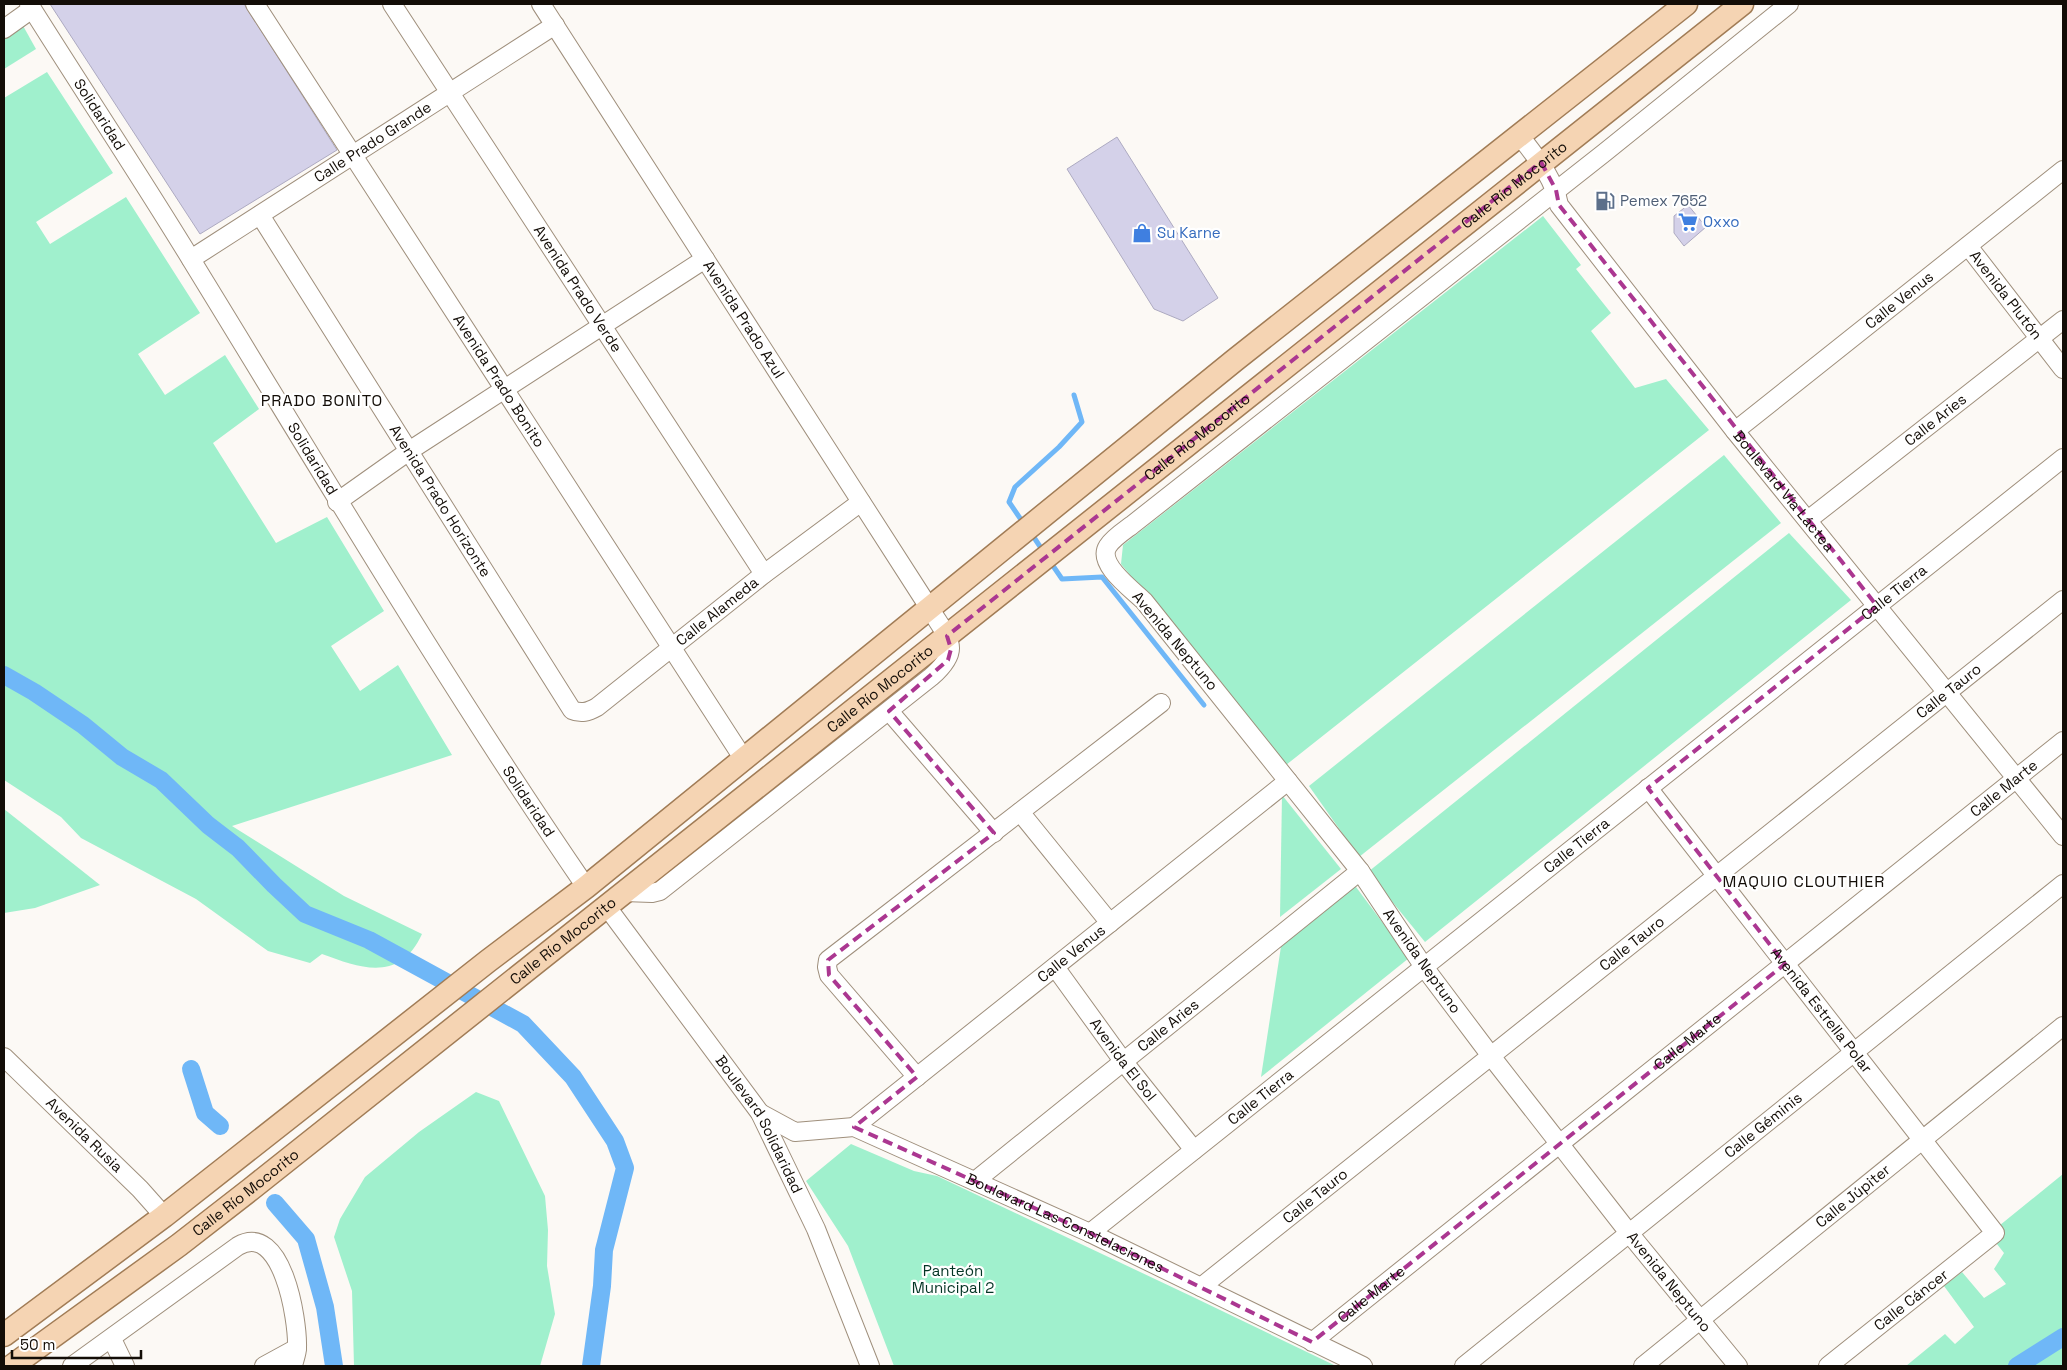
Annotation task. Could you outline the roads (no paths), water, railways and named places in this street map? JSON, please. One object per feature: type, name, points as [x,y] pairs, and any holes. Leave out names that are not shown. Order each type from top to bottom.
[{"type":"main road","name":"Calle Río Mocorito","points":[[4,1335],[164,1216],[586,886],[1235,360],[1686,4]]},
{"type":"main road","name":"Calle Río Mocorito","points":[[12,1366],[179,1245],[506,988],[624,892],[1742,4]]},
{"type":"street","name":"Avenida Prado Bonito","points":[[255,4],[742,758]]},
{"type":"street","name":"Avenida Prado Verde","points":[[392,4],[764,574]]},
{"type":"street","name":"Avenida Prado Azul","points":[[541,4],[947,636]]},
{"type":"street","points":[[1556,190],[1789,4]]},
{"type":"street","points":[[4,28],[31,6]]},
{"type":"street","name":"Solidaridad","points":[[31,6],[191,259],[337,502],[524,796],[586,886]]},
{"type":"street","name":"Calle Prado Grande","points":[[191,259],[555,24]]},
{"type":"street","name":"Boulevard Vía Láctea","points":[[1520,136],[1541,162],[1556,190],[1559,205],[1735,430],[2063,836]]},
{"type":"street","name":"Calle Venus","points":[[1735,430],[2063,170]]},
{"type":"street","name":"Avenida Neptuno","points":[[1556,190],[1132,525],[1108,546],[1106,558],[1109,567],[1144,601],[1360,871],[1424,967],[1490,1056],[1629,1233],[1738,1366]]},
{"type":"street","name":"Avenida Prado Horizonte","points":[[260,215],[572,710]]},
{"type":"street","name":"Avenida Plutón","points":[[1968,246],[2063,369]]},
{"type":"street","points":[[337,502],[504,389],[705,258]]},
{"type":"street","name":"Calle Aries","points":[[1808,520],[2063,320]]},
{"type":"street","name":"Calle Tierra","points":[[1090,1233],[2063,458]]},
{"type":"street","name":"Calle Alameda","points":[[572,710],[584,712],[597,707],[764,574],[861,502]]},
{"type":"street","name":"Calle Tauro","points":[[1201,1287],[2063,600]]},
{"type":"street","points":[[624,892],[652,893],[660,891],[931,678],[948,660],[951,649],[947,636]]},
{"type":"street","points":[[917,1077],[829,974],[827,963],[830,958],[1161,703]]},
{"type":"street","points":[[889,710],[994,832]]},
{"type":"street","name":"Calle Marte","points":[[1312,1342],[2063,741]]},
{"type":"street","name":"Calle Venus","points":[[854,1127],[1288,781]]},
{"type":"street","name":"Avenida Estrella Polar","points":[[1648,788],[1995,1233]]},
{"type":"street","points":[[1020,812],[1110,923]]},
{"type":"street","name":"Calle Aries","points":[[975,1180],[1360,871]]},
{"type":"street","name":"Calle Géminis","points":[[1464,1366],[2063,884]]},
{"type":"street","name":"Boulevard Solidaridad","points":[[607,907],[760,1113],[816,1229],[870,1366]]},
{"type":"street","name":"Avenida El Sol","points":[[1055,966],[1123,1060],[1194,1150]]},
{"type":"street","name":"Calle Júpiter","points":[[1644,1366],[2063,1026]]},
{"type":"street","name":"Avenida Rusia","points":[[4,1057],[140,1189],[164,1216]]},
{"type":"street","name":"Boulevard Las Constelaciones","points":[[760,1113],[795,1132],[854,1127],[1090,1233],[1363,1366]]},
{"type":"street","name":"Calle Cáncer","points":[[1828,1366],[1995,1233]]},
{"type":"street","points":[[72,1366],[112,1339],[238,1246],[251,1241],[260,1243],[270,1252],[283,1272],[293,1312],[297,1348],[293,1366]]},
{"type":"street","points":[[112,1339],[126,1366]]},
{"type":"street","points":[[264,1366],[297,1348]]},
{"type":"waterway","points":[[1024,524],[1009,502],[1015,487],[1059,447],[1082,422],[1074,395]]},
{"type":"waterway","points":[[1031,533],[1043,551]]},
{"type":"waterway","points":[[1049,560],[1062,579],[1102,577],[1204,705]]},
{"type":"waterway","points":[[4,675],[34,692],[83,725],[122,757],[161,780],[208,825],[238,848],[305,914],[369,940],[523,1024],[573,1077],[615,1141],[625,1168],[604,1250],[602,1286],[591,1366]]},
{"type":"waterway","points":[[191,1069],[205,1113],[220,1126]]},
{"type":"waterway","points":[[275,1203],[306,1239],[325,1307],[334,1366]]},
{"type":"waterway","points":[[2017,1366],[2063,1337]]},
{"type":"place","name":"Pemex 7652","points":[[1605,201]]},
{"type":"place","name":"Oxxo","points":[[1688,222]]},
{"type":"place","name":"Su Karne","points":[[1142,233]]},
{"type":"district","name":"PRADO BONITO","points":[[322,400]]},
{"type":"district","name":"MAQUIO CLOUTHIER","points":[[1804,881]]},
{"type":"park label","name":"Panteón Municipal 2","points":[[953,1280]]}]
